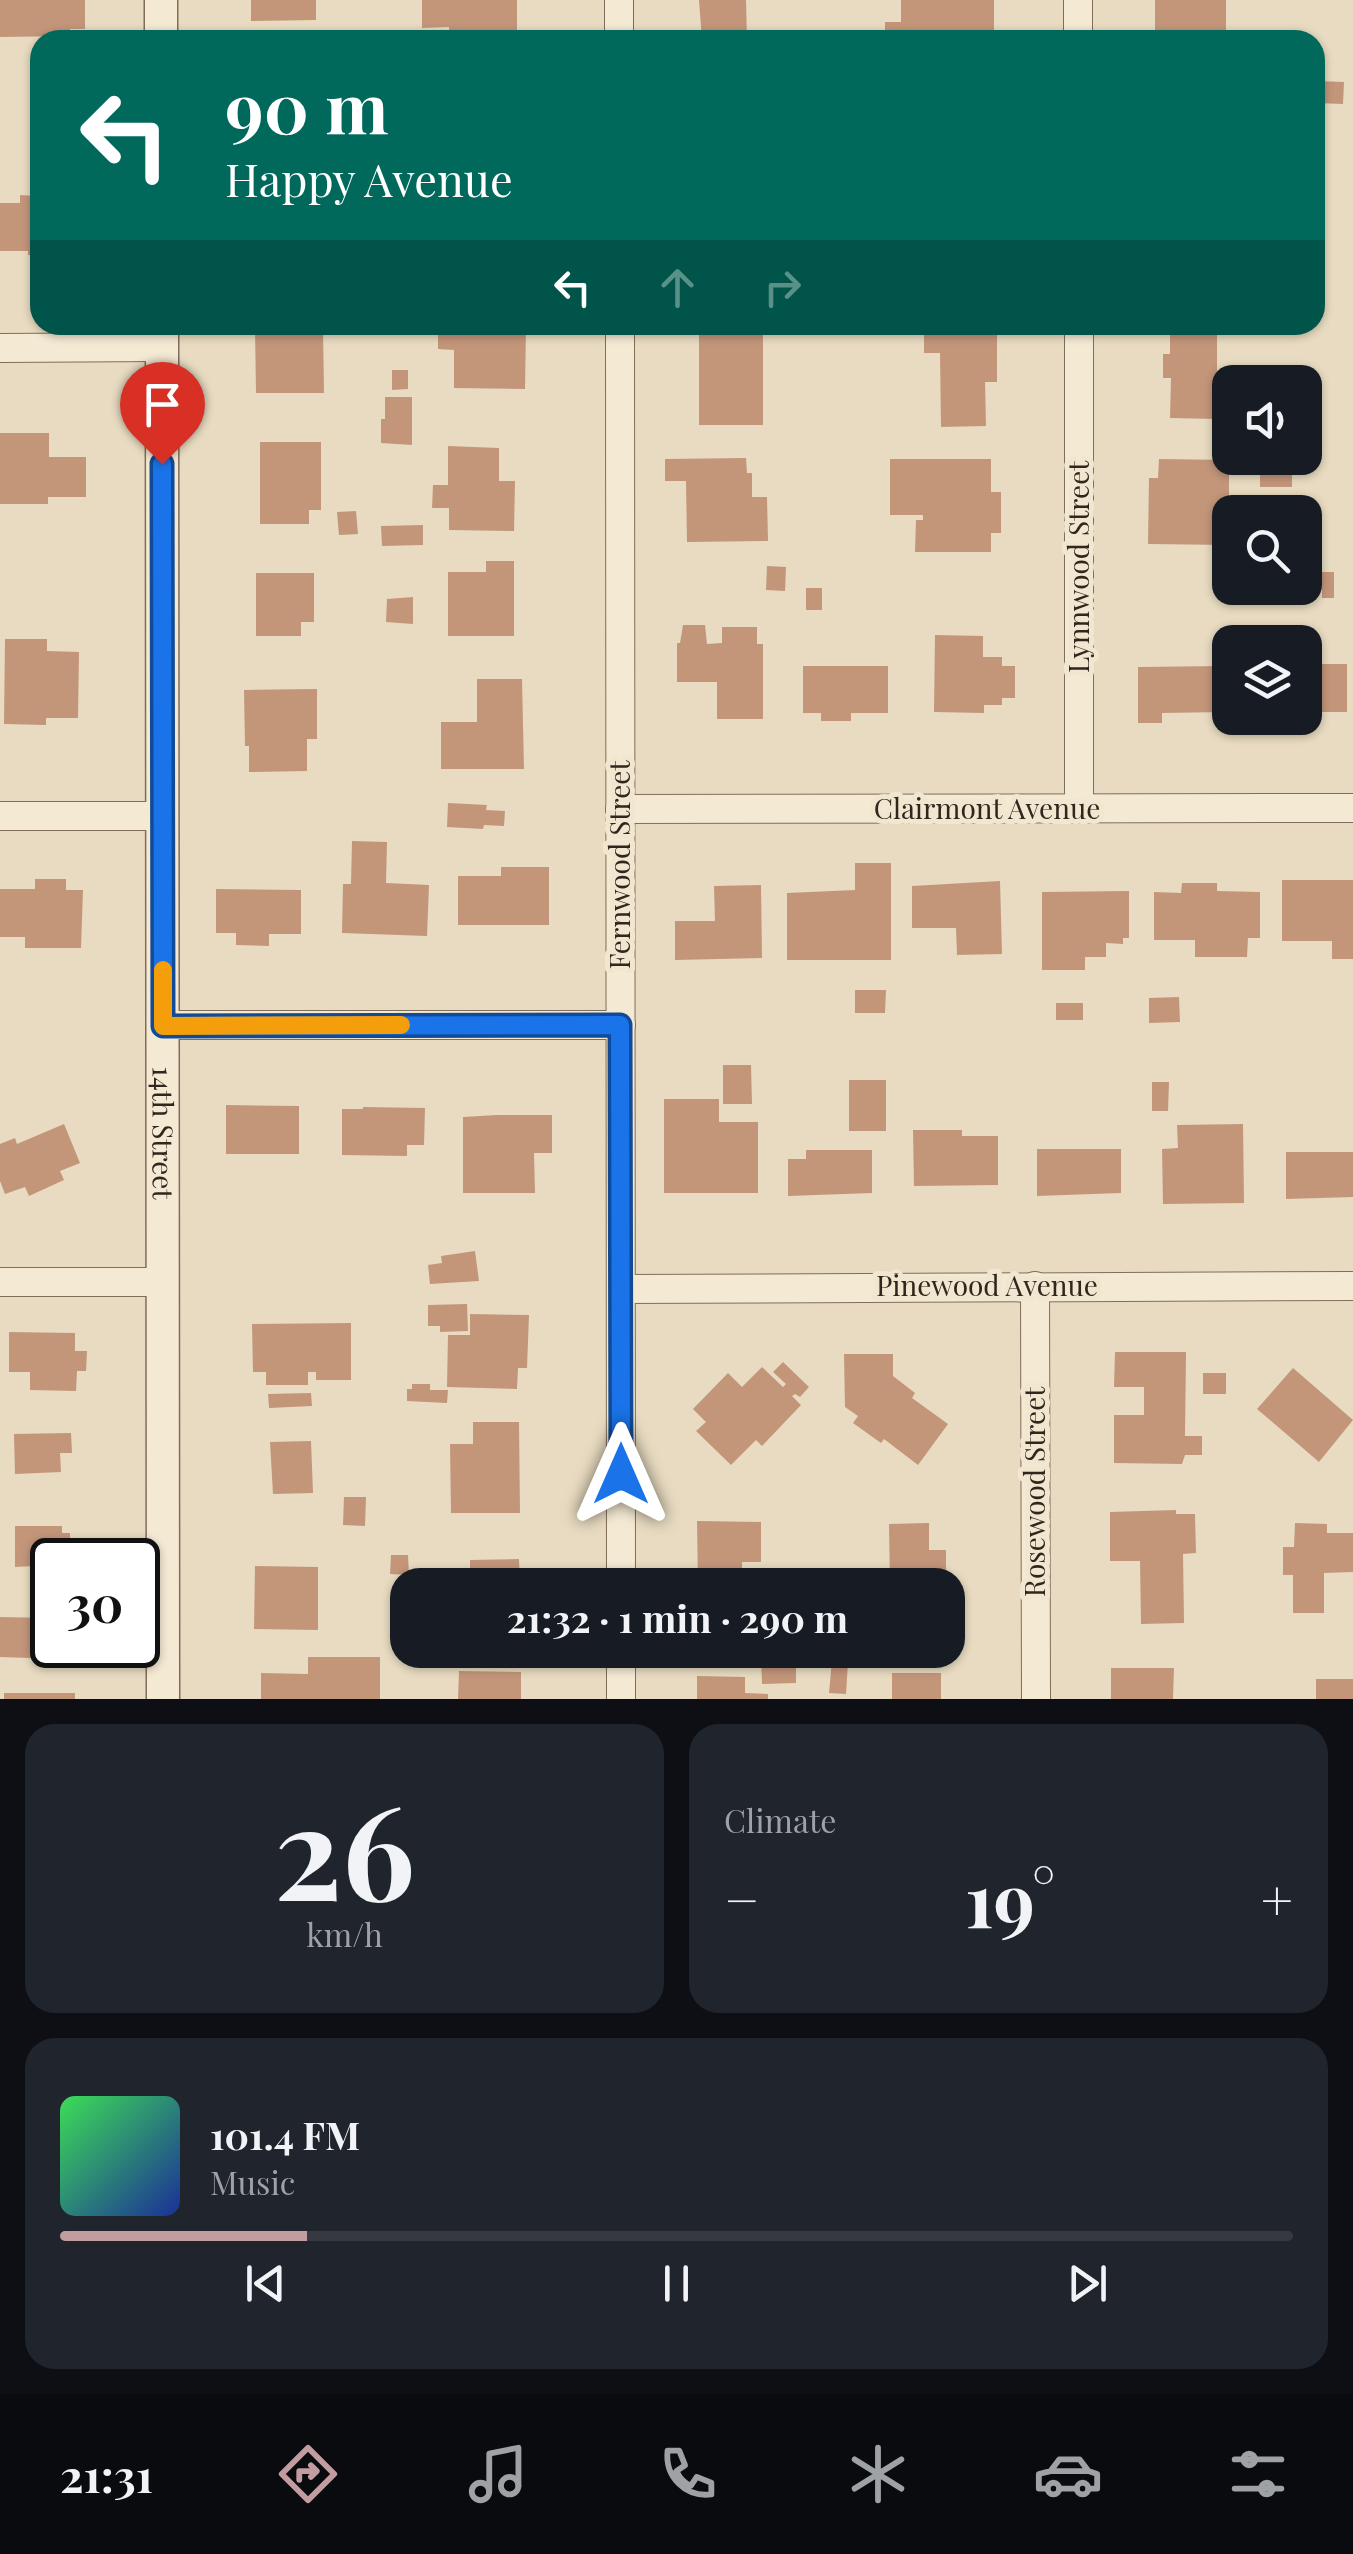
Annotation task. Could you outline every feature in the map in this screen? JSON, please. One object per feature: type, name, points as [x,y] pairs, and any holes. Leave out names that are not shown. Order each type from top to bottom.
[{"type":"street","points":[[161,0],[161,30]]},
{"type":"street","points":[[619,0],[619,30]]},
{"type":"street","points":[[1078,0],[1078,30]]},
{"type":"street","name":"Fernwood Street","points":[[620,335],[621,1568]]},
{"type":"street","name":"Lynnwood Street","points":[[1079,335],[1079,809]]},
{"type":"street","points":[[0,348],[162,336]]},
{"type":"street","name":"14th Street","points":[[162,336],[163,1699]]},
{"type":"street","name":"Clairmont Avenue","points":[[620,809],[1353,808]]},
{"type":"street","points":[[0,816],[162,816]]},
{"type":"street","points":[[163,1026],[620,1025]]},
{"type":"street","points":[[0,1282],[163,1282]]},
{"type":"street","name":"Rosewood Street","points":[[1036,1286],[1036,1699]]},
{"type":"street","name":"Pinewood Avenue","points":[[621,1289],[1353,1286]]},
{"type":"street","points":[[621,1668],[622,1699]]},
{"type":"building","points":[[0,0],[85,0],[85,29],[30,30],[30,37],[0,37]]},
{"type":"building","points":[[251,0],[316,0],[316,20],[251,21]]},
{"type":"building","points":[[422,0],[517,0],[517,30],[422,28]]},
{"type":"building","points":[[699,0],[746,0],[747,30],[701,30]]},
{"type":"building","points":[[901,0],[994,0],[994,30],[885,30],[885,22],[901,22]]},
{"type":"building","points":[[1155,0],[1226,0],[1226,30],[1155,30]]},
{"type":"building","points":[[1325,81],[1344,82],[1343,104],[1325,103]]},
{"type":"building","points":[[20,195],[30,196],[30,255],[28,251],[0,251],[0,203],[20,203]]},
{"type":"building","points":[[255,335],[323,335],[324,393],[256,393]]},
{"type":"building","points":[[438,335],[526,335],[525,389],[454,388],[454,350],[438,349]]},
{"type":"building","points":[[699,335],[763,335],[763,425],[699,425]]},
{"type":"building","points":[[924,335],[997,335],[997,382],[985,382],[986,426],[941,427],[940,353],[924,353]]},
{"type":"building","points":[[1170,335],[1217,335],[1217,365],[1212,365],[1212,419],[1170,418],[1171,378],[1163,378],[1163,354],[1170,354]]},
{"type":"building","points":[[392,370],[408,370],[408,389],[392,390]]},
{"type":"building","points":[[385,397],[412,397],[412,445],[381,443]]},
{"type":"building","points":[[0,433],[49,433],[49,457],[86,457],[86,497],[48,497],[48,504],[0,504]]},
{"type":"building","points":[[260,442],[321,442],[321,510],[309,510],[309,524],[260,524]]},
{"type":"building","points":[[448,446],[499,448],[499,481],[515,481],[514,531],[449,530],[449,508],[432,508],[433,485],[448,485]]},
{"type":"building","points":[[746,458],[747,473],[752,473],[752,497],[767,497],[768,541],[687,542],[686,481],[665,481],[665,459]]},
{"type":"building","points":[[890,459],[991,459],[991,492],[1001,492],[1001,533],[991,533],[991,552],[915,552],[916,520],[923,520],[923,515],[890,515]]},
{"type":"building","points":[[1159,459],[1212,460],[1212,475],[1229,475],[1229,495],[1212,495],[1212,545],[1148,544],[1149,478],[1158,478]]},
{"type":"building","points":[[1260,475],[1292,475],[1292,487],[1260,487]]},
{"type":"building","points":[[356,511],[358,534],[339,535],[337,512]]},
{"type":"building","points":[[423,525],[423,545],[382,546],[381,526]]},
{"type":"building","points":[[486,561],[514,561],[514,636],[448,636],[448,572],[486,572]]},
{"type":"building","points":[[767,566],[786,567],[785,591],[766,590]]},
{"type":"building","points":[[1322,572],[1334,572],[1334,598],[1322,598]]},
{"type":"building","points":[[256,573],[314,573],[314,622],[301,622],[301,636],[256,636]]},
{"type":"building","points":[[806,588],[822,588],[822,610],[806,610]]},
{"type":"building","points":[[413,597],[413,624],[386,622],[387,599]]},
{"type":"building","points":[[683,625],[705,625],[707,644],[722,643],[722,627],[757,627],[757,644],[763,644],[763,719],[717,719],[717,682],[677,682],[677,643]]},
{"type":"building","points":[[935,635],[983,636],[983,657],[1002,657],[1002,666],[1015,666],[1015,698],[1002,698],[1002,705],[984,705],[984,713],[934,712]]},
{"type":"building","points":[[5,639],[47,639],[47,651],[79,652],[78,718],[46,718],[46,725],[4,724]]},
{"type":"building","points":[[1322,664],[1347,664],[1347,712],[1322,712]]},
{"type":"building","points":[[803,666],[888,666],[888,713],[851,713],[851,721],[821,721],[821,713],[803,713]]},
{"type":"building","points":[[1212,666],[1212,712],[1162,713],[1162,723],[1138,723],[1138,667]]},
{"type":"building","points":[[477,679],[522,679],[524,769],[441,769],[441,722],[477,722]]},
{"type":"building","points":[[317,689],[317,739],[307,739],[307,771],[249,772],[244,690]]},
{"type":"building","points":[[448,803],[487,805],[486,810],[505,811],[504,826],[447,827]]},
{"type":"building","points":[[352,841],[387,842],[386,883],[429,885],[427,936],[342,933],[343,884],[351,884]]},
{"type":"building","points":[[855,863],[891,863],[891,960],[787,960],[787,893],[855,890]]},
{"type":"building","points":[[501,867],[549,867],[549,925],[458,925],[458,876],[501,876]]},
{"type":"building","points":[[35,879],[66,879],[66,890],[83,890],[81,948],[25,948],[25,937],[0,937],[0,889],[35,889]]},
{"type":"building","points":[[1282,880],[1353,880],[1353,959],[1332,959],[1332,941],[1282,941]]},
{"type":"building","points":[[1000,881],[1002,954],[957,955],[956,928],[912,928],[912,886]]},
{"type":"building","points":[[1182,883],[1217,883],[1217,891],[1260,892],[1260,938],[1248,938],[1247,957],[1195,957],[1195,940],[1154,940],[1154,892],[1181,893]]},
{"type":"building","points":[[761,885],[762,958],[675,960],[675,921],[715,921],[714,886]]},
{"type":"building","points":[[216,889],[301,890],[301,934],[269,934],[269,946],[236,945],[236,933],[216,933]]},
{"type":"building","points":[[1129,891],[1129,938],[1123,938],[1123,944],[1106,943],[1106,957],[1085,957],[1085,970],[1042,970],[1042,892]]},
{"type":"building","points":[[855,990],[886,990],[885,1013],[855,1013]]},
{"type":"building","points":[[1179,997],[1180,1022],[1149,1023],[1149,998]]},
{"type":"building","points":[[1056,1003],[1083,1003],[1083,1020],[1056,1020]]},
{"type":"building","points":[[723,1065],[751,1065],[752,1104],[723,1104]]},
{"type":"building","points":[[849,1080],[886,1080],[886,1131],[849,1131]]},
{"type":"building","points":[[1152,1082],[1169,1082],[1168,1111],[1152,1111]]},
{"type":"building","points":[[664,1099],[719,1099],[719,1122],[758,1122],[758,1193],[664,1193]]},
{"type":"building","points":[[226,1105],[299,1106],[299,1154],[226,1154]]},
{"type":"building","points":[[425,1108],[424,1145],[407,1145],[407,1156],[342,1155],[342,1109]]},
{"type":"building","points":[[552,1115],[552,1153],[534,1153],[535,1193],[463,1193],[463,1117]]},
{"type":"building","points":[[64,1124],[80,1163],[60,1171],[64,1180],[29,1196],[25,1187],[5,1194],[0,1181],[0,1144],[15,1138],[17,1144]]},
{"type":"building","points":[[1243,1124],[1244,1203],[1163,1204],[1162,1149],[1178,1148],[1177,1125]]},
{"type":"building","points":[[913,1130],[962,1130],[962,1136],[998,1136],[998,1185],[914,1186]]},
{"type":"building","points":[[1037,1149],[1121,1149],[1121,1193],[1037,1196]]},
{"type":"building","points":[[806,1150],[872,1150],[872,1193],[788,1196],[788,1159],[806,1159]]},
{"type":"building","points":[[1286,1152],[1353,1152],[1353,1197],[1286,1199]]},
{"type":"building","points":[[475,1251],[479,1281],[430,1284],[428,1265],[442,1263],[441,1256]]},
{"type":"building","points":[[467,1304],[468,1331],[440,1332],[440,1326],[428,1326],[428,1305]]},
{"type":"building","points":[[470,1314],[529,1315],[527,1368],[518,1368],[517,1389],[447,1387],[448,1335],[470,1335]]},
{"type":"building","points":[[351,1323],[351,1380],[316,1380],[316,1372],[308,1372],[308,1385],[266,1385],[266,1372],[253,1372],[252,1324]]},
{"type":"building","points":[[9,1332],[75,1333],[75,1351],[87,1351],[86,1371],[77,1371],[76,1391],[30,1390],[30,1372],[9,1372]]},
{"type":"building","points":[[1115,1352],[1186,1352],[1185,1436],[1202,1436],[1202,1455],[1185,1455],[1182,1464],[1114,1463],[1114,1415],[1144,1415],[1144,1387],[1114,1387]]},
{"type":"building","points":[[844,1354],[893,1354],[893,1376],[915,1393],[912,1398],[948,1424],[918,1465],[884,1439],[881,1443],[853,1423],[858,1416],[845,1407]]},
{"type":"building","points":[[783,1362],[809,1387],[800,1397],[792,1396],[801,1405],[762,1446],[756,1440],[731,1465],[696,1431],[706,1422],[693,1409],[728,1373],[742,1387],[762,1367],[783,1387],[786,1384],[773,1372]]},
{"type":"building","points":[[1293,1368],[1353,1420],[1319,1462],[1257,1409]]},
{"type":"building","points":[[1203,1373],[1226,1373],[1226,1394],[1203,1394]]},
{"type":"building","points":[[412,1384],[448,1390],[447,1403],[407,1401],[407,1389],[412,1389]]},
{"type":"building","points":[[311,1393],[312,1406],[269,1408],[268,1394]]},
{"type":"building","points":[[473,1422],[519,1422],[520,1513],[451,1513],[450,1444],[473,1444]]},
{"type":"building","points":[[71,1433],[72,1453],[60,1453],[61,1472],[15,1474],[14,1434]]},
{"type":"building","points":[[311,1441],[313,1493],[273,1494],[270,1442]]},
{"type":"building","points":[[344,1497],[366,1497],[365,1526],[343,1525]]},
{"type":"building","points":[[1176,1510],[1176,1514],[1195,1514],[1196,1553],[1183,1554],[1184,1623],[1141,1624],[1140,1561],[1110,1561],[1110,1512]]},
{"type":"building","points":[[697,1521],[761,1522],[761,1562],[742,1562],[742,1568],[698,1568]]},
{"type":"building","points":[[929,1523],[929,1550],[946,1550],[946,1568],[890,1568],[889,1524]]},
{"type":"building","points":[[1295,1523],[1327,1524],[1327,1533],[1353,1533],[1353,1572],[1324,1573],[1324,1613],[1293,1613],[1293,1575],[1283,1575],[1283,1547],[1294,1547]]},
{"type":"building","points":[[15,1526],[62,1526],[62,1533],[70,1533],[70,1538],[30,1538],[30,1566],[15,1567]]},
{"type":"building","points":[[391,1555],[408,1555],[409,1568],[390,1568]]},
{"type":"building","points":[[519,1559],[519,1568],[470,1568],[470,1560]]},
{"type":"building","points":[[255,1566],[318,1567],[318,1630],[254,1629]]},
{"type":"building","points":[[0,1617],[30,1618],[30,1658],[0,1657]]},
{"type":"building","points":[[308,1657],[380,1657],[380,1699],[261,1699],[261,1673],[308,1674]]},
{"type":"building","points":[[761,1668],[796,1668],[796,1683],[762,1684]]},
{"type":"building","points":[[831,1668],[848,1668],[846,1694],[829,1693]]},
{"type":"building","points":[[1111,1668],[1174,1668],[1173,1699],[1111,1699]]},
{"type":"building","points":[[459,1671],[521,1672],[521,1699],[458,1699]]},
{"type":"building","points":[[892,1673],[941,1673],[941,1699],[892,1699]]},
{"type":"building","points":[[697,1676],[745,1677],[745,1693],[768,1694],[768,1699],[697,1699]]},
{"type":"building","points":[[1316,1679],[1353,1679],[1353,1699],[1316,1699]]},
{"type":"building","points":[[4,1693],[75,1693],[75,1699],[4,1699]]},
{"type":"slow traffic","points":[[163,970],[163,1026],[401,1025]]},
{"type":"route","points":[[162,464],[163,1026],[620,1025],[621,1474]]}]
